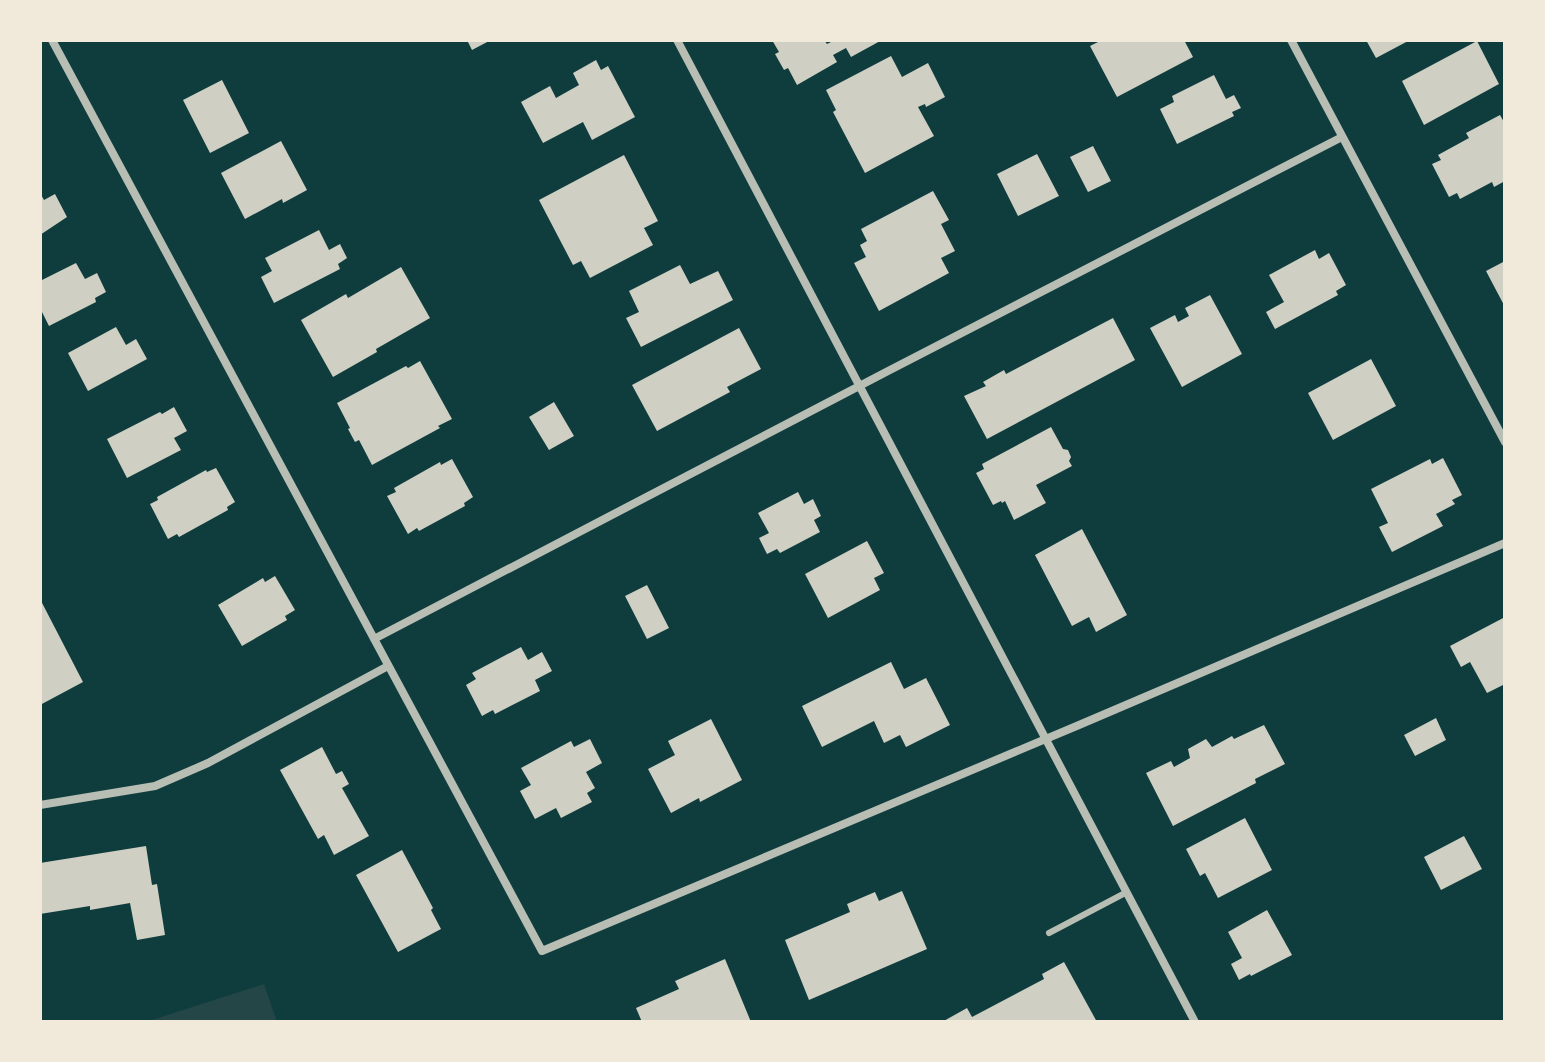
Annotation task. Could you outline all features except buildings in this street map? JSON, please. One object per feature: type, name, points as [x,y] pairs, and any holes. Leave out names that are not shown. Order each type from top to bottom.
[{"type":"street","points":[[52,40],[542,951],[1505,543]]},
{"type":"street","points":[[677,40],[1195,1022]]},
{"type":"street","points":[[1291,40],[1505,442]]},
{"type":"street","points":[[374,639],[1342,137]]},
{"type":"street","points":[[40,805],[155,786],[208,763],[388,666]]},
{"type":"lane","points":[[1049,933],[1127,892]]},
{"type":"shaded area","points":[[264,984],[277,1022],[146,1022]]}]
